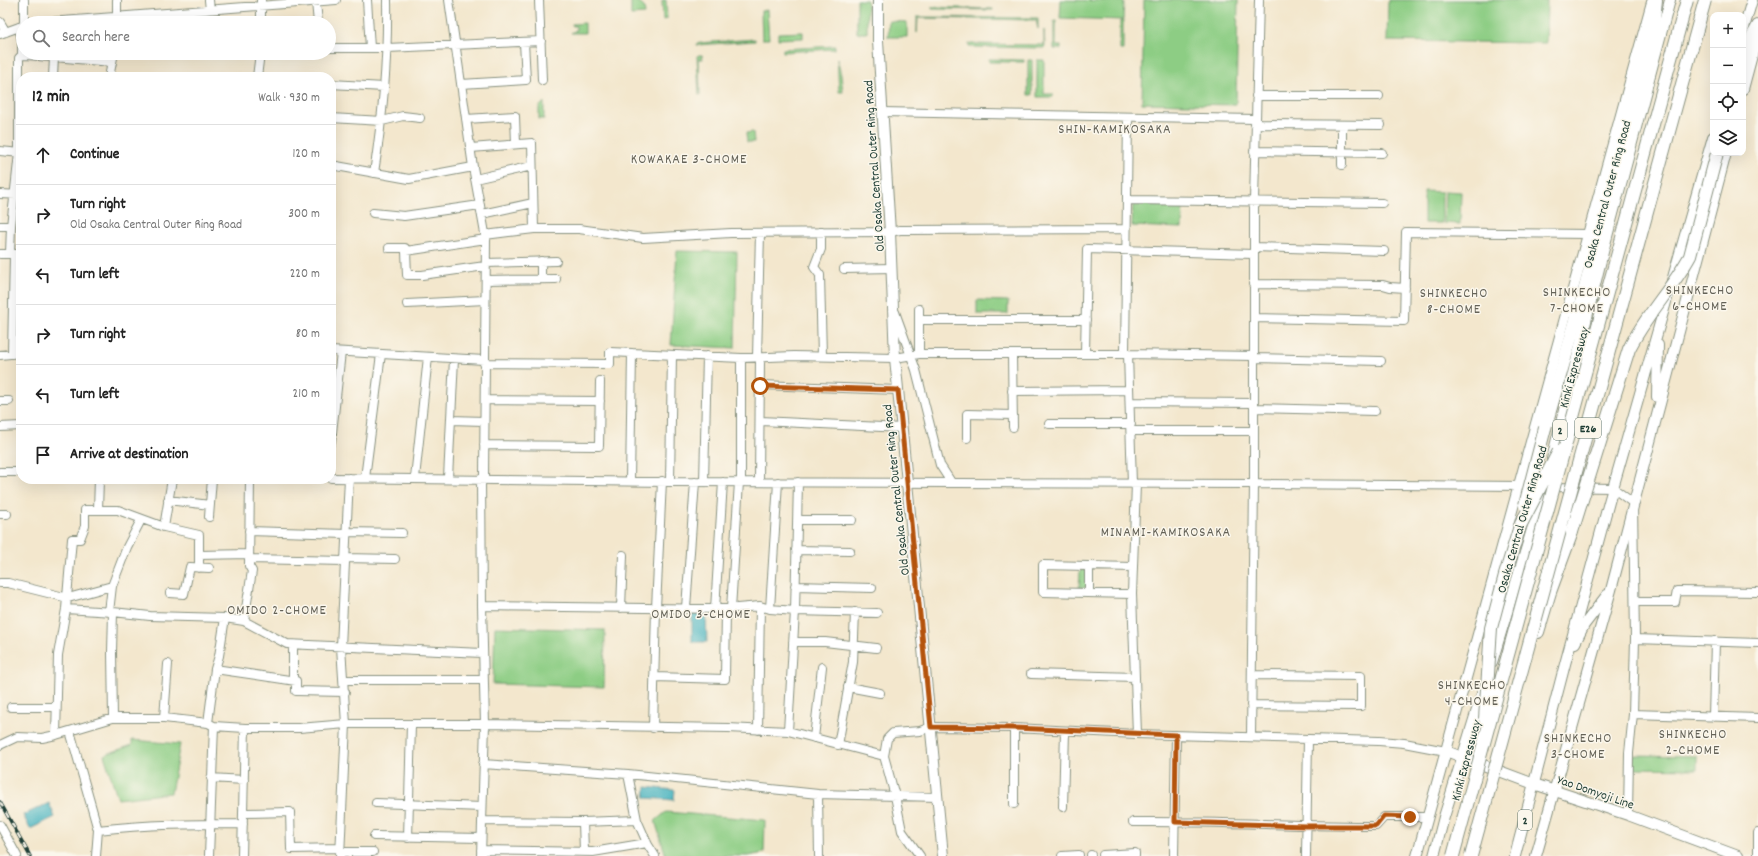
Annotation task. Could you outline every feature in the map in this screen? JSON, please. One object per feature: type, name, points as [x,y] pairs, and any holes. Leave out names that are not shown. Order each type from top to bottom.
[{"type":"highway","points":[[1484,744],[1491,628],[1652,40],[1656,0]]},
{"type":"highway","name":"Kinki Expressway","points":[[1453,856],[1687,0]]},
{"type":"highway","name":"E26","points":[[1471,856],[1705,0]]},
{"type":"highway","points":[[1746,48],[1758,26]]},
{"type":"highway","points":[[1505,734],[1519,694],[1550,592],[1572,532],[1629,349],[1638,331],[1690,256],[1716,156]]},
{"type":"highway","points":[[1520,526],[1570,432]]},
{"type":"main road","name":"Old Osaka Central Outer Ring Road","points":[[878,0],[878,41],[892,268],[895,358],[943,856]]},
{"type":"main road","name":"2","points":[[1418,856],[1653,0]]},
{"type":"main road","name":"Osaka Central Outer Ring Road","points":[[1434,856],[1444,817],[1545,487],[1605,244],[1670,0]]},
{"type":"main road","points":[[1746,21],[1752,0]]},
{"type":"main road","points":[[1744,84],[1758,33]]},
{"type":"main road","name":"2","points":[[1515,856],[1565,664],[1710,148]]},
{"type":"main road","name":"2","points":[[1536,856],[1611,590],[1725,156]]},
{"type":"main road","points":[[1657,413],[1658,333]]},
{"type":"main road","points":[[1565,664],[1584,625],[1611,590]]},
{"type":"main road","name":"Yao Domyoji Line","points":[[1446,752],[1534,784],[1628,815],[1738,856]]},
{"type":"street","points":[[23,16],[24,0]]},
{"type":"street","points":[[117,0],[117,16]]},
{"type":"street","points":[[209,0],[210,10]]},
{"type":"street","points":[[154,16],[262,3],[336,0]]},
{"type":"street","points":[[367,0],[370,48]]},
{"type":"street","points":[[374,173],[382,121],[387,48],[387,0]]},
{"type":"street","points":[[449,0],[473,167],[485,237],[486,280],[482,606],[484,724],[481,853],[593,852],[647,843]]},
{"type":"street","points":[[539,0],[542,80]]},
{"type":"street","points":[[1251,737],[1254,484],[1254,151],[1259,0]]},
{"type":"street","points":[[316,2],[317,16]]},
{"type":"street","points":[[261,16],[262,3]]},
{"type":"street","points":[[0,22],[3,33],[16,28]]},
{"type":"street","points":[[336,48],[387,48],[541,41]]},
{"type":"street","points":[[461,84],[526,80],[524,42]]},
{"type":"street","points":[[19,60],[19,72]]},
{"type":"street","points":[[53,72],[54,60]]},
{"type":"street","points":[[89,60],[112,62],[110,72]]},
{"type":"street","points":[[257,72],[259,60]]},
{"type":"street","points":[[336,84],[384,87]]},
{"type":"street","points":[[1256,96],[1379,96]]},
{"type":"street","points":[[882,112],[1128,117],[1342,125],[1381,125]]},
{"type":"street","points":[[336,118],[382,121],[403,116],[420,118]]},
{"type":"street","points":[[466,119],[514,116],[516,144]]},
{"type":"street","points":[[1128,117],[1126,200],[1126,354],[1134,484],[1132,594],[1137,734]]},
{"type":"street","points":[[1342,125],[1342,165]]},
{"type":"street","points":[[471,148],[532,143],[534,229]]},
{"type":"street","points":[[0,151],[16,153]]},
{"type":"street","points":[[1254,151],[1382,153]]},
{"type":"street","points":[[336,166],[409,178],[473,167]]},
{"type":"street","points":[[475,178],[532,166]]},
{"type":"street","points":[[0,194],[16,195]]},
{"type":"street","points":[[1126,200],[1382,203]]},
{"type":"street","points":[[482,214],[534,203]]},
{"type":"street","points":[[12,354],[15,254],[11,226],[16,204]]},
{"type":"street","points":[[373,213],[404,216],[480,205]]},
{"type":"street","points":[[0,226],[11,226]]},
{"type":"street","points":[[406,251],[534,229],[579,229],[643,238],[760,233],[890,232],[900,230],[1126,229]]},
{"type":"street","points":[[821,232],[821,249],[814,267],[820,275],[822,356]]},
{"type":"street","points":[[1254,318],[1404,321],[1406,232],[1589,234]]},
{"type":"street","points":[[759,482],[761,421],[759,358],[760,233]]},
{"type":"street","points":[[390,248],[406,248],[407,275],[422,275],[485,264],[556,261]]},
{"type":"street","points":[[1086,354],[1087,249],[1384,251]]},
{"type":"street","points":[[0,254],[15,254]]},
{"type":"street","points":[[542,261],[542,279]]},
{"type":"street","points":[[844,269],[892,268]]},
{"type":"street","points":[[486,280],[556,279]]},
{"type":"street","points":[[1253,284],[1383,285],[1405,288]]},
{"type":"street","points":[[407,304],[485,300]]},
{"type":"street","points":[[893,306],[916,370],[940,465],[951,482]]},
{"type":"street","points":[[919,309],[919,354]]},
{"type":"street","points":[[919,320],[1086,320]]},
{"type":"street","points":[[336,352],[484,362],[610,364],[610,352],[741,358],[822,356],[895,358],[919,354],[1126,354],[1381,361]]},
{"type":"street","points":[[336,397],[341,352]]},
{"type":"street","points":[[630,481],[632,353]]},
{"type":"street","points":[[0,355],[16,354]]},
{"type":"street","points":[[365,478],[381,354]]},
{"type":"street","points":[[1012,354],[1013,427]]},
{"type":"street","points":[[653,728],[656,608],[666,482],[672,355]]},
{"type":"street","points":[[704,482],[707,356]]},
{"type":"street","points":[[416,478],[428,358]]},
{"type":"street","points":[[654,677],[724,679],[728,609],[740,482],[741,358]]},
{"type":"street","points":[[448,478],[454,359]]},
{"type":"street","points":[[484,445],[599,446],[600,381]]},
{"type":"street","points":[[760,386],[898,390]]},
{"type":"street","points":[[1012,391],[1129,390]]},
{"type":"street","points":[[484,400],[600,401]]},
{"type":"street","points":[[0,401],[9,401]]},
{"type":"street","points":[[1130,402],[1375,411]]},
{"type":"street","points":[[967,438],[967,414],[1012,415]]},
{"type":"street","points":[[451,420],[484,421]]},
{"type":"street","points":[[761,421],[902,428]]},
{"type":"street","points":[[1049,424],[1254,431]]},
{"type":"street","points":[[0,427],[16,426]]},
{"type":"street","points":[[0,472],[16,472]]},
{"type":"street","points":[[336,478],[448,478],[666,482],[951,482],[1614,488],[1633,503],[1635,639],[1633,714],[1629,753],[1628,815]]},
{"type":"street","points":[[340,852],[346,724],[341,647],[349,478]]},
{"type":"street","points":[[686,608],[695,482]]},
{"type":"street","points":[[715,609],[723,482]]},
{"type":"street","points":[[770,609],[778,482]]},
{"type":"street","points":[[788,731],[795,611],[798,482]]},
{"type":"street","points":[[98,510],[99,484]]},
{"type":"street","points":[[164,527],[171,484]]},
{"type":"street","points":[[209,517],[212,484]]},
{"type":"street","points":[[244,621],[252,571],[249,566],[250,484]]},
{"type":"street","points":[[168,500],[210,505]]},
{"type":"street","points":[[56,735],[58,656],[68,598],[72,539],[80,539],[85,526],[85,510],[118,510],[141,520],[199,536],[199,568]]},
{"type":"street","points":[[113,718],[112,586],[127,546],[141,520]]},
{"type":"street","points":[[797,520],[852,520]]},
{"type":"street","points":[[249,532],[402,533]]},
{"type":"street","points":[[796,550],[850,551]]},
{"type":"street","points":[[199,555],[345,560],[395,559]]},
{"type":"street","points":[[621,608],[623,555]]},
{"type":"street","points":[[1132,594],[1043,592],[1043,565],[1133,567]]},
{"type":"street","points":[[1089,566],[1089,593]]},
{"type":"street","points":[[170,593],[184,594],[190,567],[209,568]]},
{"type":"street","points":[[0,583],[8,583],[68,598],[112,586]]},
{"type":"street","points":[[795,586],[872,588]]},
{"type":"street","points":[[1635,602],[1675,602],[1677,591],[1758,592]]},
{"type":"street","points":[[482,606],[715,609],[760,606],[770,609],[795,611],[877,613]]},
{"type":"street","points":[[758,730],[760,606]]},
{"type":"street","points":[[66,609],[150,616],[225,618],[244,621],[287,644],[293,645],[482,653]]},
{"type":"street","points":[[838,745],[853,662],[855,612]]},
{"type":"street","points":[[209,856],[211,724],[215,669],[219,656],[225,618]]},
{"type":"street","points":[[1635,639],[1758,642]]},
{"type":"street","points":[[1713,717],[1715,641]]},
{"type":"street","points":[[793,642],[825,642],[876,648]]},
{"type":"street","points":[[293,645],[293,680],[296,681],[296,691],[345,692]]},
{"type":"street","points":[[164,718],[168,664]]},
{"type":"street","points":[[814,738],[822,667]]},
{"type":"street","points":[[215,669],[293,680]]},
{"type":"street","points":[[1031,674],[1135,677]]},
{"type":"street","points":[[1251,705],[1361,706],[1361,676],[1252,675]]},
{"type":"street","points":[[344,680],[483,680]]},
{"type":"street","points":[[848,687],[880,693]]},
{"type":"street","points":[[11,707],[56,708]]},
{"type":"street","points":[[1633,714],[1758,718]]},
{"type":"street","points":[[0,745],[17,737],[42,738],[113,718],[164,718],[245,728],[299,728],[346,724],[484,724],[788,731],[884,756]]},
{"type":"street","points":[[408,838],[410,724]]},
{"type":"street","points":[[920,856],[902,831],[895,796],[884,756],[887,739],[893,733],[920,731],[931,727],[1014,728],[1137,734],[1391,742],[1446,752]]},
{"type":"street","points":[[242,856],[245,728]]},
{"type":"street","points":[[1014,728],[1014,804]]},
{"type":"street","points":[[70,731],[98,830],[96,856]]},
{"type":"street","points":[[1063,807],[1065,731]]},
{"type":"street","points":[[1174,856],[1176,735]]},
{"type":"street","points":[[1306,856],[1308,739]]},
{"type":"street","points":[[483,764],[628,774],[818,794],[938,797]]},
{"type":"street","points":[[628,774],[637,820],[647,843],[655,856]]},
{"type":"street","points":[[211,778],[244,780]]},
{"type":"street","points":[[818,794],[819,856]]},
{"type":"street","points":[[376,803],[482,807]]},
{"type":"street","points":[[244,813],[290,812],[291,849],[340,852],[373,852]]},
{"type":"street","points":[[1133,822],[1376,826],[1384,816],[1428,816]]},
{"type":"street","points":[[482,820],[583,822],[637,820]]},
{"type":"street","points":[[583,822],[584,852]]},
{"type":"street","points":[[98,830],[131,826],[243,824]]},
{"type":"street","points":[[0,825],[17,856]]},
{"type":"street","points":[[1758,833],[1758,856]]},
{"type":"street","points":[[374,836],[408,838],[481,838]]},
{"type":"street","points":[[1103,855],[1135,853],[1135,856]]},
{"type":"street","points":[[1062,856],[1079,856]]},
{"type":"green space","points":[[631,0],[636,0],[644,7],[645,14],[631,15]]},
{"type":"green space","points":[[662,0],[666,0],[667,19],[663,20]]},
{"type":"green space","points":[[857,0],[867,0],[867,33],[857,33]]},
{"type":"green space","points":[[1061,0],[1124,1],[1123,20],[1060,18]]},
{"type":"green space","points":[[1144,0],[1238,0],[1236,105],[1142,103]]},
{"type":"green space","points":[[1388,0],[1547,0],[1546,43],[1387,41]]},
{"type":"green space","points":[[932,7],[993,9],[993,10],[932,9]]},
{"type":"green space","points":[[767,10],[769,39],[762,39],[761,11]]},
{"type":"green space","points":[[917,17],[1038,18],[1038,29],[1036,20],[918,18],[917,33]]},
{"type":"green space","points":[[889,21],[907,22],[907,37],[888,37]]},
{"type":"green space","points":[[1054,21],[1056,21],[1056,46],[1061,46],[1061,49],[1054,49]]},
{"type":"green space","points":[[1120,21],[1123,21],[1123,50],[1120,50]]},
{"type":"green space","points":[[585,23],[585,33],[571,33],[576,30],[576,26],[572,26],[572,24]]},
{"type":"green space","points":[[1044,30],[1045,47],[1043,48],[969,47],[969,44],[1044,45]]},
{"type":"green space","points":[[803,32],[803,38],[778,39],[778,33]]},
{"type":"green space","points":[[755,39],[755,41],[697,45],[697,43]]},
{"type":"green space","points":[[835,46],[835,49],[783,52],[783,49]]},
{"type":"green space","points":[[702,55],[703,59],[699,59],[700,95],[697,56]]},
{"type":"green space","points":[[837,58],[841,75],[843,92],[839,92]]},
{"type":"green space","points":[[989,59],[1024,60],[1024,62],[989,62]]},
{"type":"green space","points":[[1028,60],[1032,60],[1032,95],[1028,95]]},
{"type":"green space","points":[[1037,60],[1044,60],[1044,94],[1053,94],[1053,97],[1037,97]]},
{"type":"green space","points":[[544,102],[544,119],[539,119],[539,107]]},
{"type":"green space","points":[[753,132],[754,142],[747,142],[746,133]]},
{"type":"green space","points":[[1424,191],[1442,192],[1442,223],[1424,223]]},
{"type":"green space","points":[[1445,191],[1461,192],[1460,224],[1444,223]]},
{"type":"green space","points":[[1133,203],[1183,205],[1182,228],[1132,226]]},
{"type":"green space","points":[[677,251],[737,252],[735,348],[671,345]]},
{"type":"green space","points":[[977,300],[1008,301],[1008,314],[977,314]]},
{"type":"green space","points":[[1080,570],[1087,570],[1087,588],[1079,588]]},
{"type":"green space","points":[[495,627],[605,630],[604,687],[493,684]]},
{"type":"green space","points":[[132,740],[180,744],[171,793],[118,799],[104,755],[132,745]]},
{"type":"green space","points":[[1633,755],[1697,756],[1697,769],[1632,768]]},
{"type":"green space","points":[[666,812],[765,820],[764,853],[748,856],[666,856],[655,821]]},
{"type":"water","points":[[692,614],[706,614],[707,642],[692,642]]},
{"type":"water","points":[[646,787],[675,790],[674,800],[645,798]]},
{"type":"water","points":[[49,803],[55,817],[30,829],[23,815]]},
{"type":"railway","points":[[0,802],[30,856]]},
{"type":"district","name":"SHIN-KAMIKOSAKA","points":[[1115,128]]},
{"type":"district","name":"KOWAKAE 3-CHOME","points":[[689,158]]},
{"type":"district","name":"SHINKECHO 6-CHOME","points":[[1700,298]]},
{"type":"district","name":"SHINKECHO 8-CHOME","points":[[1454,300]]},
{"type":"district","name":"SHINKECHO 7-CHOME","points":[[1577,300]]},
{"type":"district","name":"MINAMI-KAMIKOSAKA","points":[[1166,531]]},
{"type":"district","name":"OMIDO 2-CHOME","points":[[277,609]]},
{"type":"district","name":"OMIDO 3-CHOME","points":[[701,613]]},
{"type":"district","name":"SHINKECHO 4-CHOME","points":[[1472,692]]},
{"type":"district","name":"SHINKECHO 2-CHOME","points":[[1693,742]]},
{"type":"district","name":"SHINKECHO 3-CHOME","points":[[1578,746]]},
{"type":"route","points":[[760,386],[898,390],[931,727],[1014,728],[1176,735],[1175,822],[1306,826],[1376,826],[1384,816],[1410,817]]}]
